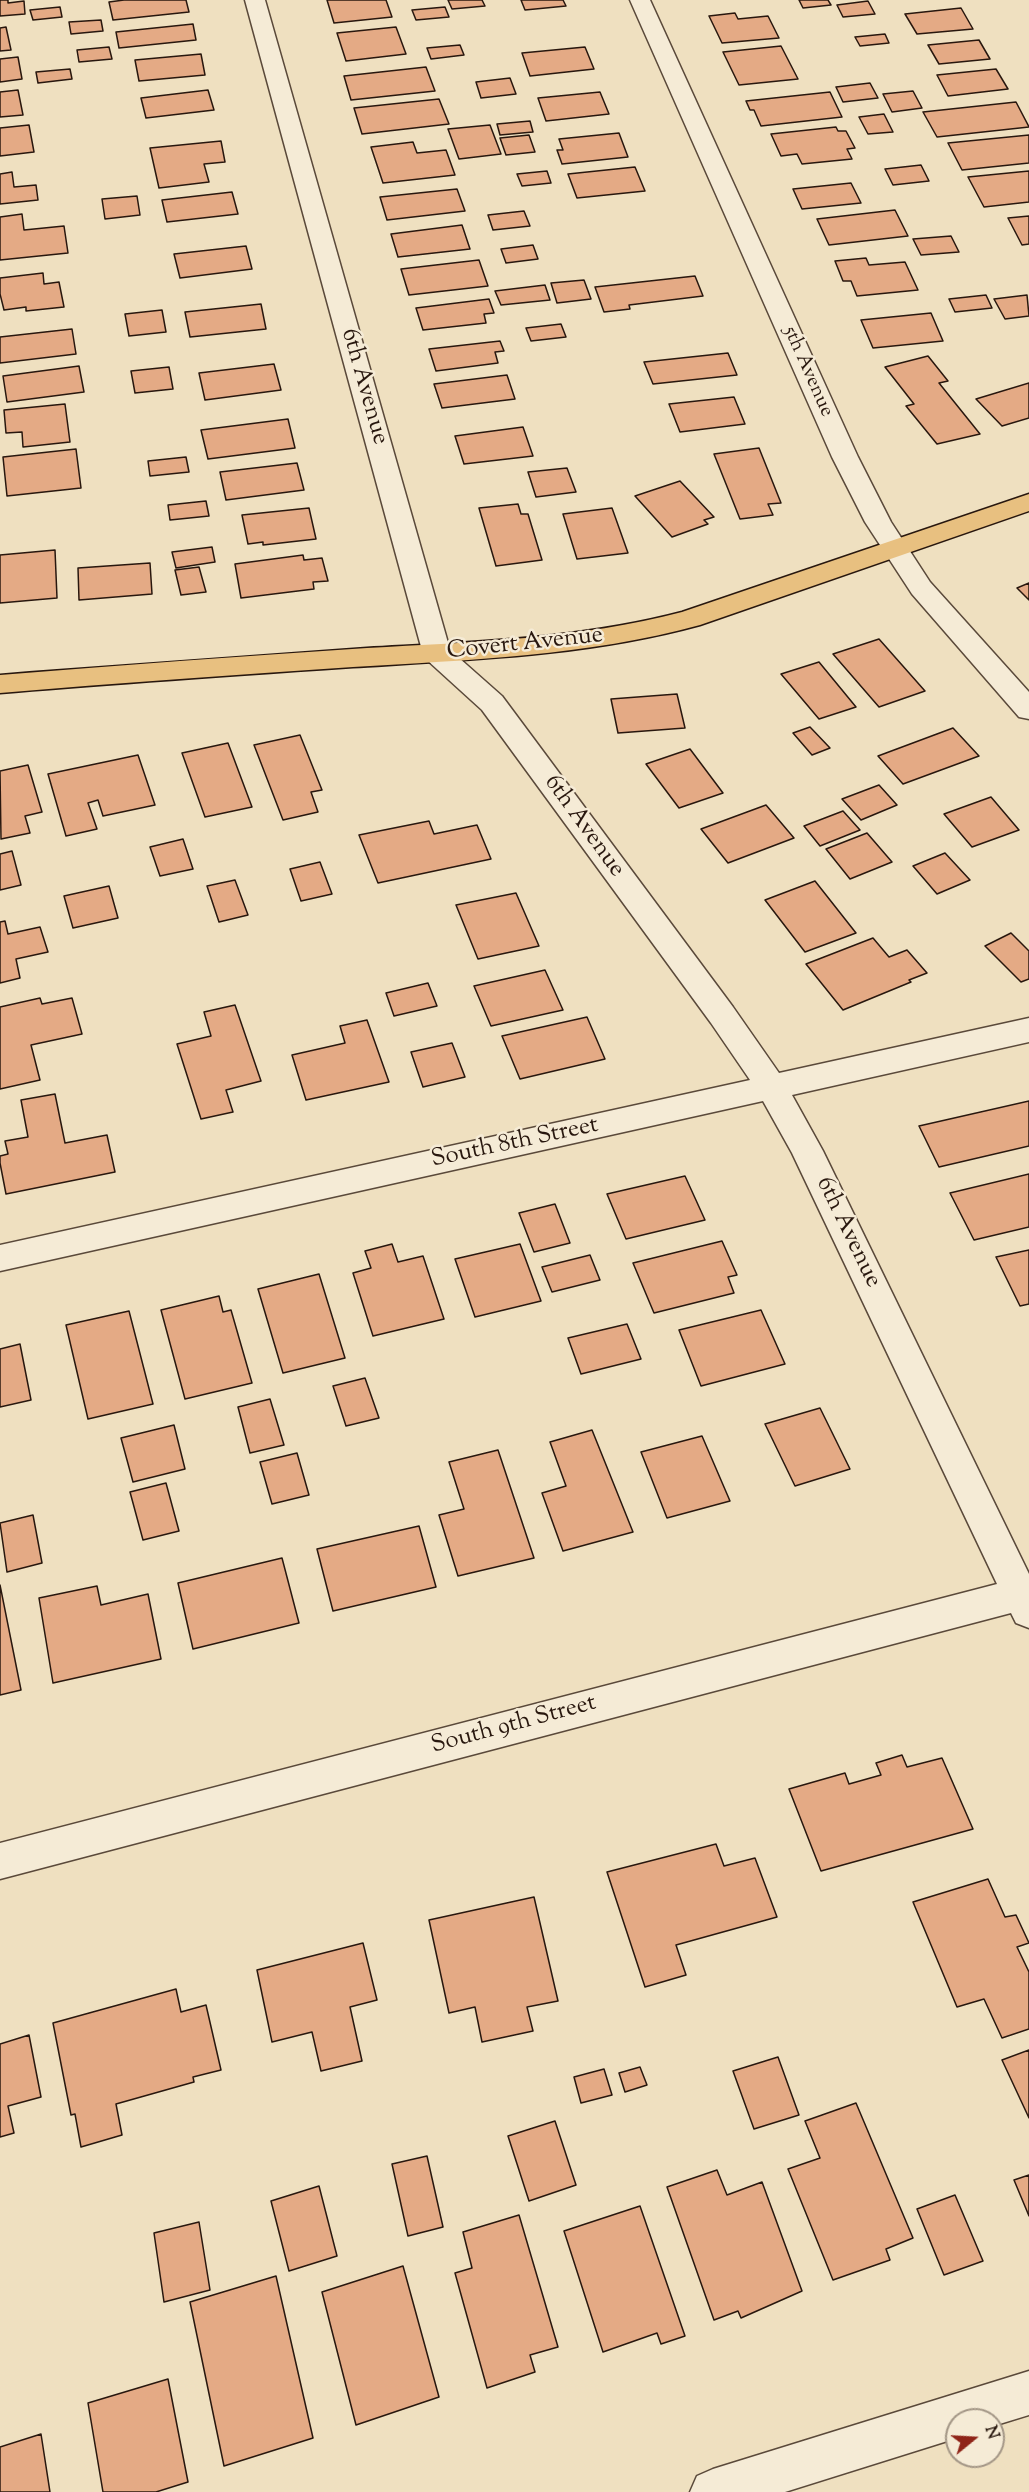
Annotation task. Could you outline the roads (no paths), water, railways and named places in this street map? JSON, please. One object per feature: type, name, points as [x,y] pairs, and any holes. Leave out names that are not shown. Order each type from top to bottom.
[{"type":"main road","name":"Covert Avenue","points":[[0,684],[195,668],[437,654],[600,638],[660,628],[895,550],[1029,502]]},
{"type":"street","name":"6th Avenue","points":[[255,0],[437,654],[492,703],[722,1015],[772,1088],[807,1151],[1026,1600]]},
{"type":"street","name":"5th Avenue","points":[[640,0],[845,457],[895,550],[921,588],[1029,710]]},
{"type":"street","name":"South 8th Street","points":[[0,1258],[1029,1030]]},
{"type":"street","name":"South 9th Street","points":[[0,1861],[1026,1600]]},
{"type":"street","points":[[713,2492],[1029,2392]]}]
